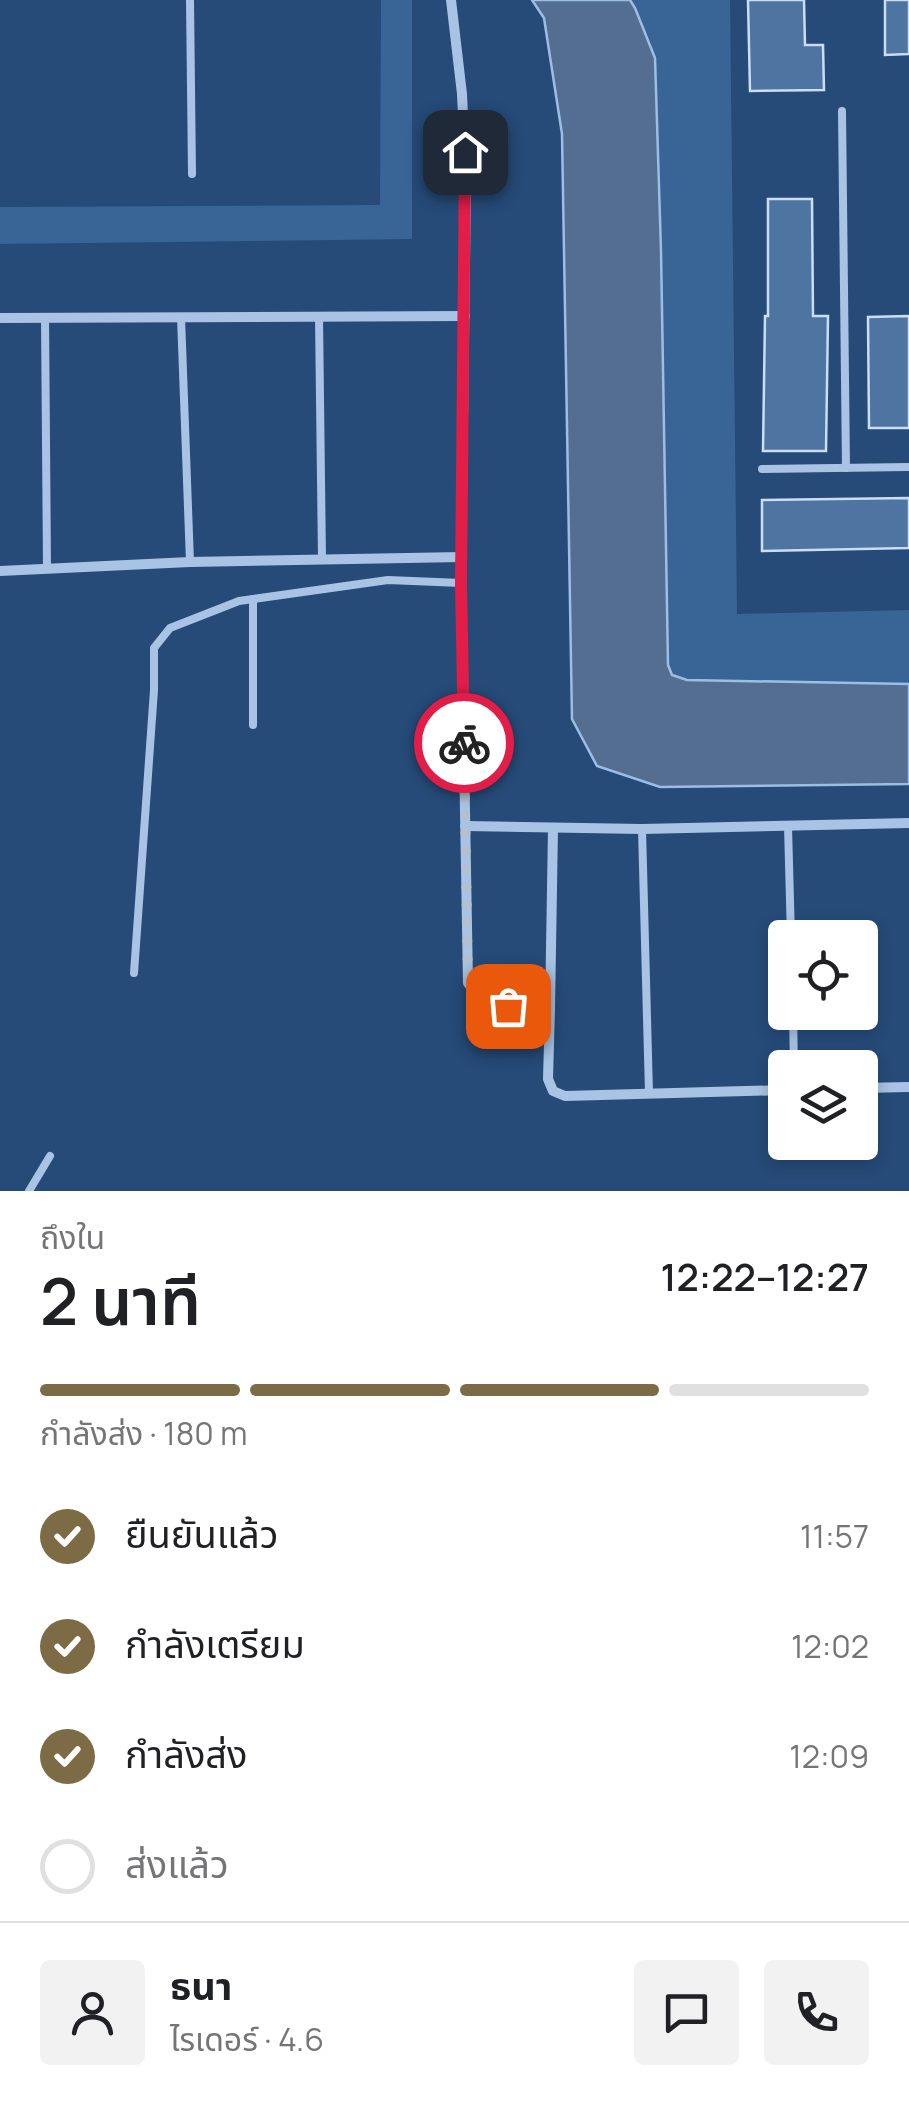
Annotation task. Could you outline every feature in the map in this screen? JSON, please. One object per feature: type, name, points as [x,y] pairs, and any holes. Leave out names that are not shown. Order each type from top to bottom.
[{"type":"street","points":[[451,0],[462,94],[466,182],[461,583],[468,984],[490,1005],[550,1008]]},
{"type":"street","points":[[2,318],[465,316]]},
{"type":"street","points":[[0,571],[190,562],[462,557]]},
{"type":"street","points":[[465,826],[642,829],[909,823]]},
{"type":"street","points":[[553,828],[548,1079],[553,1091],[565,1096],[768,1090]]},
{"type":"street","points":[[878,1088],[909,1087]]},
{"type":"lane","points":[[190,0],[192,174]]},
{"type":"lane","points":[[842,111],[846,468]]},
{"type":"lane","points":[[45,317],[48,567]]},
{"type":"lane","points":[[182,317],[190,562]]},
{"type":"lane","points":[[319,317],[322,560]]},
{"type":"lane","points":[[762,469],[909,467]]},
{"type":"lane","points":[[134,973],[154,648],[170,628],[239,601],[388,580],[461,583]]},
{"type":"lane","points":[[252,599],[253,725]]},
{"type":"lane","points":[[788,826],[791,920]]},
{"type":"lane","points":[[642,829],[649,1093]]},
{"type":"lane","points":[[29,1191],[50,1156]]},
{"type":"shaded area","points":[[381,0],[412,0],[412,239],[0,244],[0,207],[380,205]]},
{"type":"shaded area","points":[[532,0],[630,0],[655,58],[668,665],[672,675],[687,680],[909,684],[909,784],[660,787],[597,766],[572,719],[562,134],[544,18]]},
{"type":"shaded area","points":[[630,0],[730,0],[737,614],[909,610],[909,684],[687,680],[672,675],[668,665],[655,58]]},
{"type":"building","points":[[748,0],[804,0],[805,45],[823,45],[824,90],[750,91]]},
{"type":"building","points":[[885,0],[909,0],[909,54],[885,55]]},
{"type":"building","points":[[768,199],[812,199],[813,316],[828,316],[826,451],[763,451]]},
{"type":"building","points":[[909,316],[909,428],[869,428],[868,317]]},
{"type":"building","points":[[909,498],[909,548],[762,551],[762,500]]},
{"type":"way so far","points":[[464,743],[468,984],[490,1005],[508,1006]]},
{"type":"route","points":[[464,743],[461,583],[465,152]]}]
